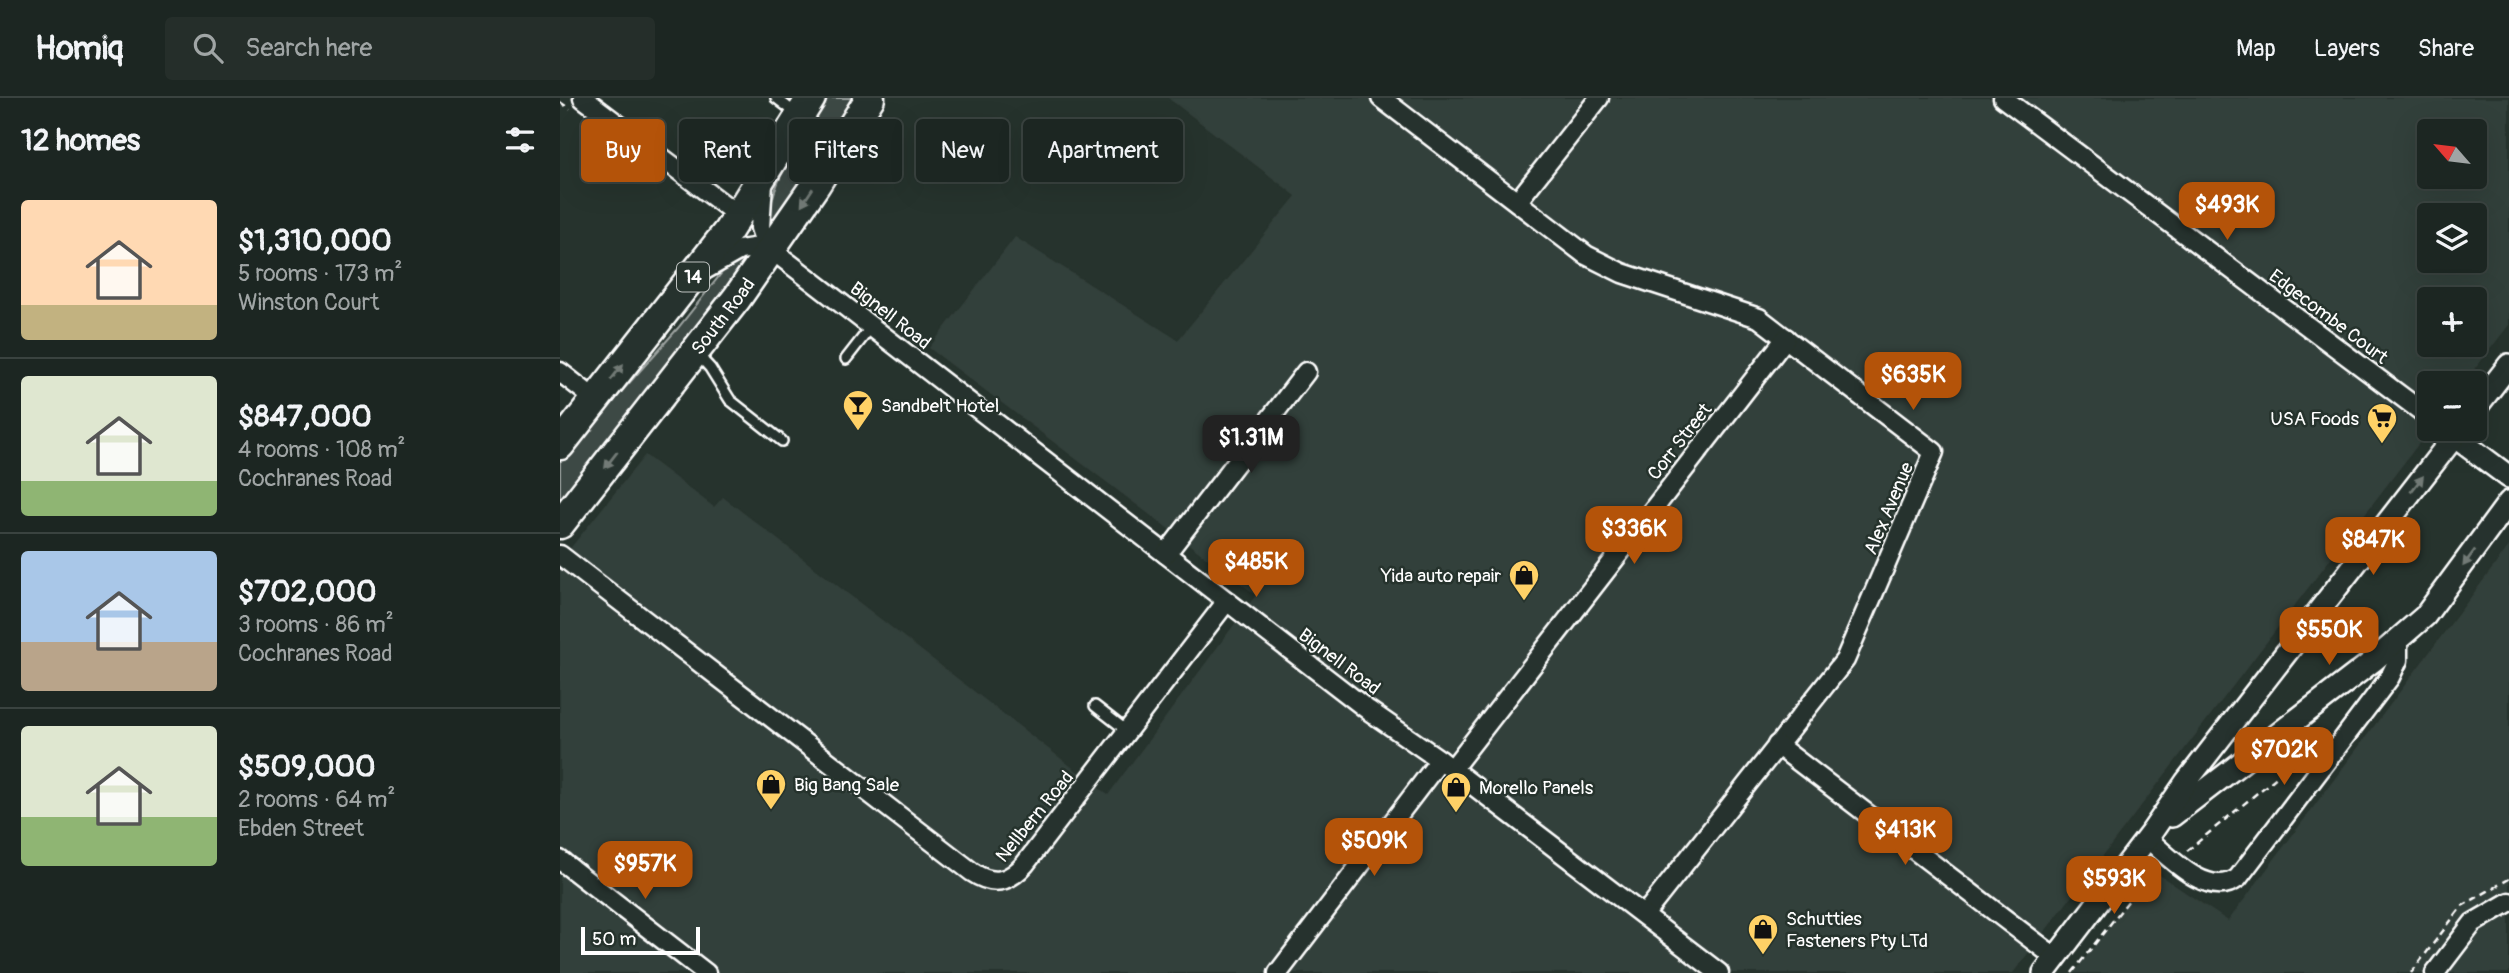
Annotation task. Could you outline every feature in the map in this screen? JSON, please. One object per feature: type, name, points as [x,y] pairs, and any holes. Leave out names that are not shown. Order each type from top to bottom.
[{"type":"highway","name":"South Road","points":[[560,524],[695,353],[870,98]]},
{"type":"highway","name":"14","points":[[775,158],[806,107]]},
{"type":"highway","name":"14","points":[[560,445],[694,276],[760,182]]},
{"type":"street","points":[[583,98],[738,215]]},
{"type":"street","name":"Alex Avenue","points":[[1381,98],[1603,266],[1759,318],[1934,453],[1845,660],[1644,915]]},
{"type":"street","points":[[1517,202],[1599,98]]},
{"type":"street","name":"Edgecombe Court","points":[[2003,98],[2417,408]]},
{"type":"street","points":[[694,276],[740,250],[769,248],[760,228],[764,182]]},
{"type":"street","name":"Bignell Road","points":[[769,248],[1227,601],[1719,973]]},
{"type":"street","name":"Corr Street","points":[[1278,973],[1786,338]]},
{"type":"street","points":[[2487,393],[2509,365]]},
{"type":"street","points":[[560,372],[596,400]]},
{"type":"street","points":[[1166,554],[1306,372]]},
{"type":"street","points":[[1777,745],[2050,966],[2445,441]]},
{"type":"street","points":[[2465,441],[2509,477]]},
{"type":"street","points":[[2149,836],[2398,640],[2438,601],[2509,502]]},
{"type":"street","name":"Nellbern Road","points":[[560,555],[972,872],[991,881],[1007,881],[1020,870],[1227,601]]},
{"type":"street","points":[[2149,836],[2176,862],[2211,883],[2221,885],[2235,881],[2250,865],[2395,668],[2398,640]]},
{"type":"street","points":[[560,860],[706,973]]},
{"type":"street","points":[[2435,973],[2473,923],[2509,902]]},
{"type":"lane","points":[[776,98],[806,107]]},
{"type":"lane","points":[[846,359],[871,327]]},
{"type":"lane","points":[[695,353],[710,368],[730,400],[782,441]]},
{"type":"lane","points":[[1096,706],[1127,730]]},
{"type":"path","points":[[2072,973],[2150,870],[2168,867],[2176,862],[2324,738],[2332,735],[2344,739]]},
{"type":"shaded area","points":[[828,98],[854,98],[841,119],[815,119]]},
{"type":"shaded area","points":[[1168,98],[2509,98],[2509,325],[2487,353],[2487,287],[2417,287],[2417,357],[2484,357],[2473,371],[2417,371],[2417,441],[2421,441],[2013,973],[560,973],[560,561],[645,455],[714,507],[723,497],[1108,795],[1256,595],[929,348],[1015,237],[1178,340],[1296,196]]},
{"type":"shaded area","points":[[788,162],[789,182],[802,182],[771,231],[773,198]]},
{"type":"shaded area","points":[[754,257],[560,505],[560,461],[678,328],[728,265],[736,258]]},
{"type":"shaded area","points":[[2509,546],[2509,973],[2074,973],[2152,870],[2228,921]]},
{"type":"place","name":"Sandbelt Hotel","points":[[858,432]]},
{"type":"place","name":"USA Foods","points":[[2382,445]]},
{"type":"place","name":"Yida auto repair","points":[[1524,602]]},
{"type":"place","name":"Big Bang Sale","points":[[771,811]]},
{"type":"place","name":"Morello Panels","points":[[1456,814]]},
{"type":"place","name":"Schutties Fasteners Pty LTd","points":[[1763,956]]}]
